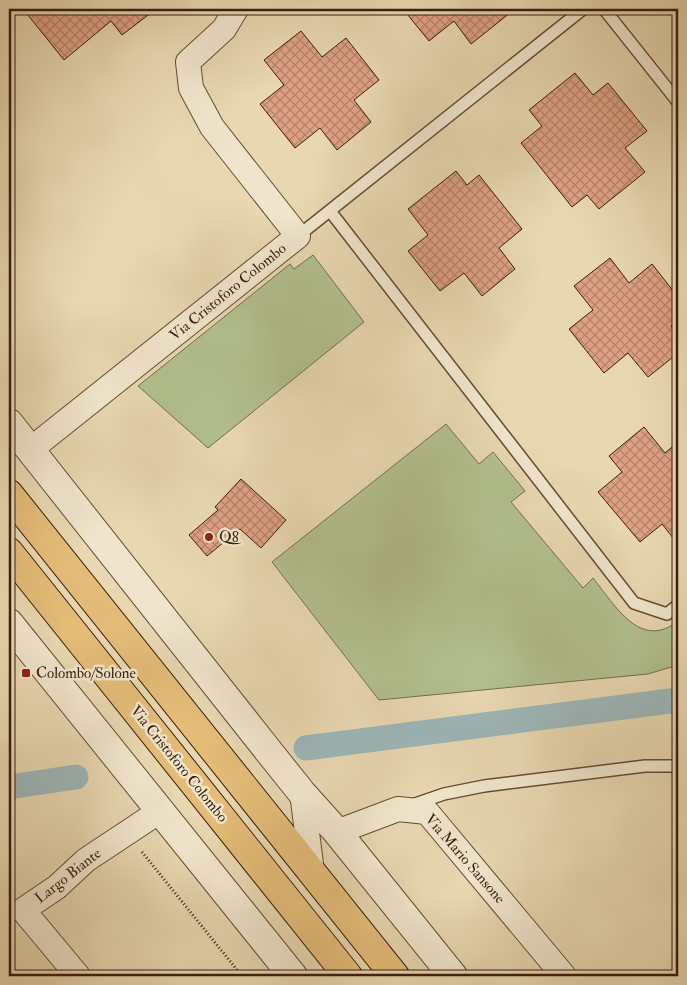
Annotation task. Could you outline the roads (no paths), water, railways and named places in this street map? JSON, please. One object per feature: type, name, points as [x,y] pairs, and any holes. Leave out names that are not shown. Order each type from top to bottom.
[{"type":"main road","points":[[9,494],[395,976]]},
{"type":"main road","name":"Via Cristoforo Colombo","points":[[9,552],[348,976]]},
{"type":"street","name":"Via Cristoforo Colombo","points":[[30,450],[298,236],[212,127],[190,88],[188,62],[224,29],[236,9]]},
{"type":"street","points":[[9,423],[302,793],[337,832],[453,976]]},
{"type":"street","points":[[9,623],[293,976]]},
{"type":"street","points":[[302,793],[312,872]]},
{"type":"street","name":"Via Mario Sansone","points":[[337,832],[398,809],[426,812],[564,976]]},
{"type":"street","name":"Largo Biante","points":[[78,976],[24,910],[57,887],[86,860],[160,811]]},
{"type":"lane","points":[[298,236],[583,9]]},
{"type":"lane","points":[[604,9],[678,102]]},
{"type":"lane","points":[[330,211],[634,603],[667,614],[678,605]]},
{"type":"lane","points":[[398,809],[444,794],[484,786],[646,766],[678,766]]},
{"type":"waterway","points":[[306,748],[678,700]]},
{"type":"waterway","points":[[9,787],[76,777]]},
{"type":"place","name":"Q8","points":[[209,537]]},
{"type":"place","name":"Colombo/Solone","points":[[26,673]]}]
